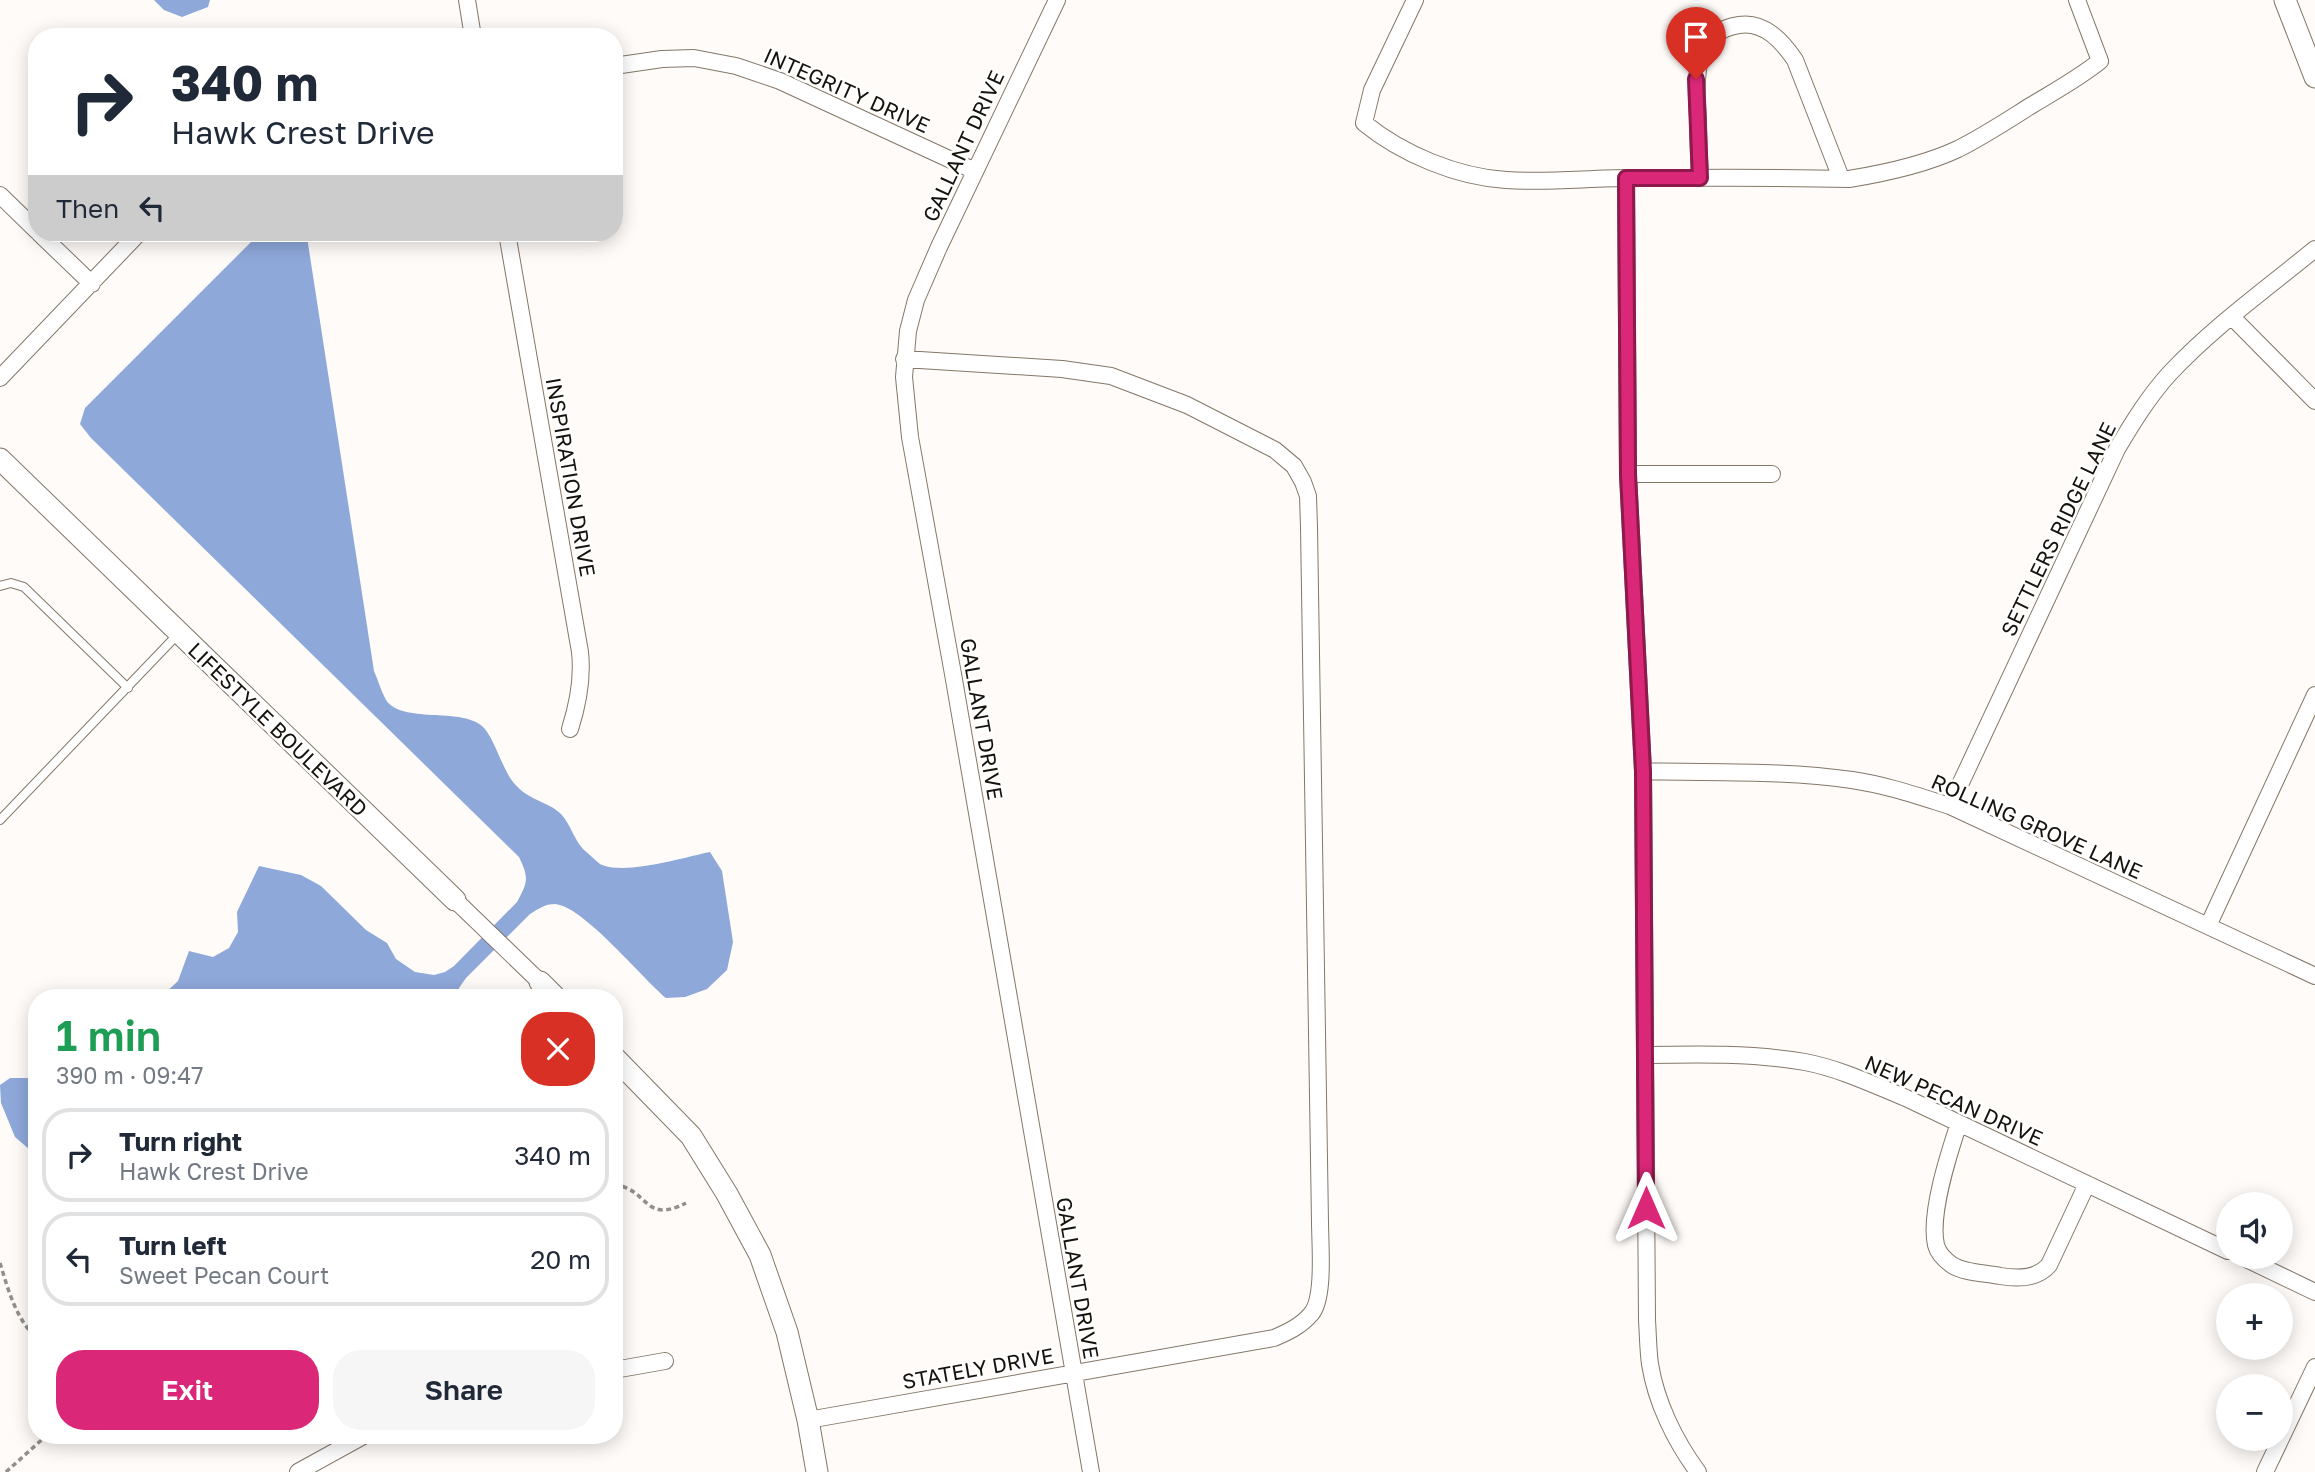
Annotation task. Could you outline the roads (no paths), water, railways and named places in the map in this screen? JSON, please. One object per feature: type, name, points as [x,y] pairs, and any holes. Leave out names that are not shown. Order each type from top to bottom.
[{"type":"street","points":[[467,0],[472,28]]},
{"type":"street","name":"GALLANT DRIVE","points":[[1056,0],[916,300],[908,331],[904,377],[910,437],[1091,1472]]},
{"type":"street","points":[[1415,0],[1372,90],[1364,123],[1379,135],[1418,155],[1485,177],[1507,180],[1841,178],[1896,170],[1958,148],[2086,73],[2100,61],[2077,0]]},
{"type":"street","points":[[2285,0],[2315,77]]},
{"type":"street","points":[[1700,178],[1697,66],[1714,36],[1729,27],[1748,24],[1758,26],[1776,37],[1795,60],[1841,178]]},
{"type":"street","name":"INTEGRITY DRIVE","points":[[623,65],[694,58],[736,66],[779,81],[975,171]]},
{"type":"street","points":[[1626,178],[1628,474],[1643,771],[1647,1320],[1651,1366],[1661,1401],[1673,1433],[1698,1472]]},
{"type":"street","points":[[0,195],[28,222]]},
{"type":"street","points":[[48,242],[92,284]]},
{"type":"street","points":[[0,378],[131,242]]},
{"type":"street","name":"INSPIRATION DRIVE","points":[[509,242],[580,652],[582,668],[578,701],[570,729]]},
{"type":"street","name":"SETTLERS RIDGE LANE","points":[[1950,806],[2117,449],[2141,409],[2170,373],[2232,317],[2315,249]]},
{"type":"street","points":[[2232,317],[2315,401]]},
{"type":"street","name":"STATELY DRIVE","points":[[808,1420],[1274,1338],[1299,1326],[1314,1312],[1319,1291],[1309,506],[1303,482],[1294,466],[1275,450],[1188,405],[1111,376],[1062,369],[904,359]]},
{"type":"street","name":"LIFESTYLE BOULEVARD","points":[[0,459],[547,989]]},
{"type":"street","points":[[1628,474],[1772,474]]},
{"type":"street","points":[[2208,926],[2315,695]]},
{"type":"street","name":"ROLLING GROVE LANE","points":[[1643,771],[1821,776],[1881,785],[1950,806],[2315,976]]},
{"type":"street","name":"NEW PECAN DRIVE","points":[[1645,1055],[1698,1054],[1764,1058],[1807,1063],[1852,1076],[1959,1123],[2216,1245]]},
{"type":"street","points":[[623,1065],[691,1136],[760,1255],[787,1332],[817,1472]]},
{"type":"street","points":[[1959,1123],[1947,1160],[1935,1220],[1936,1245],[1940,1253],[1956,1268],[2022,1278],[2043,1273],[2087,1184]]},
{"type":"street","points":[[2267,1269],[2315,1292]]},
{"type":"street","points":[[623,1368],[665,1361]]},
{"type":"street","points":[[2265,1472],[2315,1367]]},
{"type":"street","points":[[298,1472],[349,1444]]},
{"type":"lane","points":[[0,586],[11,583],[24,587],[128,688]]},
{"type":"lane","points":[[0,820],[179,633]]},
{"type":"water","points":[[154,0],[210,0],[208,7],[182,17],[164,10]]},
{"type":"water","points":[[251,242],[308,242],[374,671],[386,700],[405,712],[460,717],[482,726],[513,782],[525,793],[561,814],[584,850],[600,864],[610,867],[638,867],[710,852],[722,871],[733,942],[727,970],[707,989],[685,997],[666,998],[596,929],[567,908],[555,904],[530,914],[466,978],[459,989],[170,989],[178,981],[189,951],[213,957],[229,948],[238,932],[237,912],[259,866],[301,875],[321,886],[366,930],[387,943],[396,959],[415,972],[434,975],[454,966],[517,902],[526,880],[519,857],[91,438],[80,424],[85,408]]},
{"type":"water","points":[[10,1078],[28,1078],[28,1148],[15,1137],[1,1103],[0,1085]]}]
